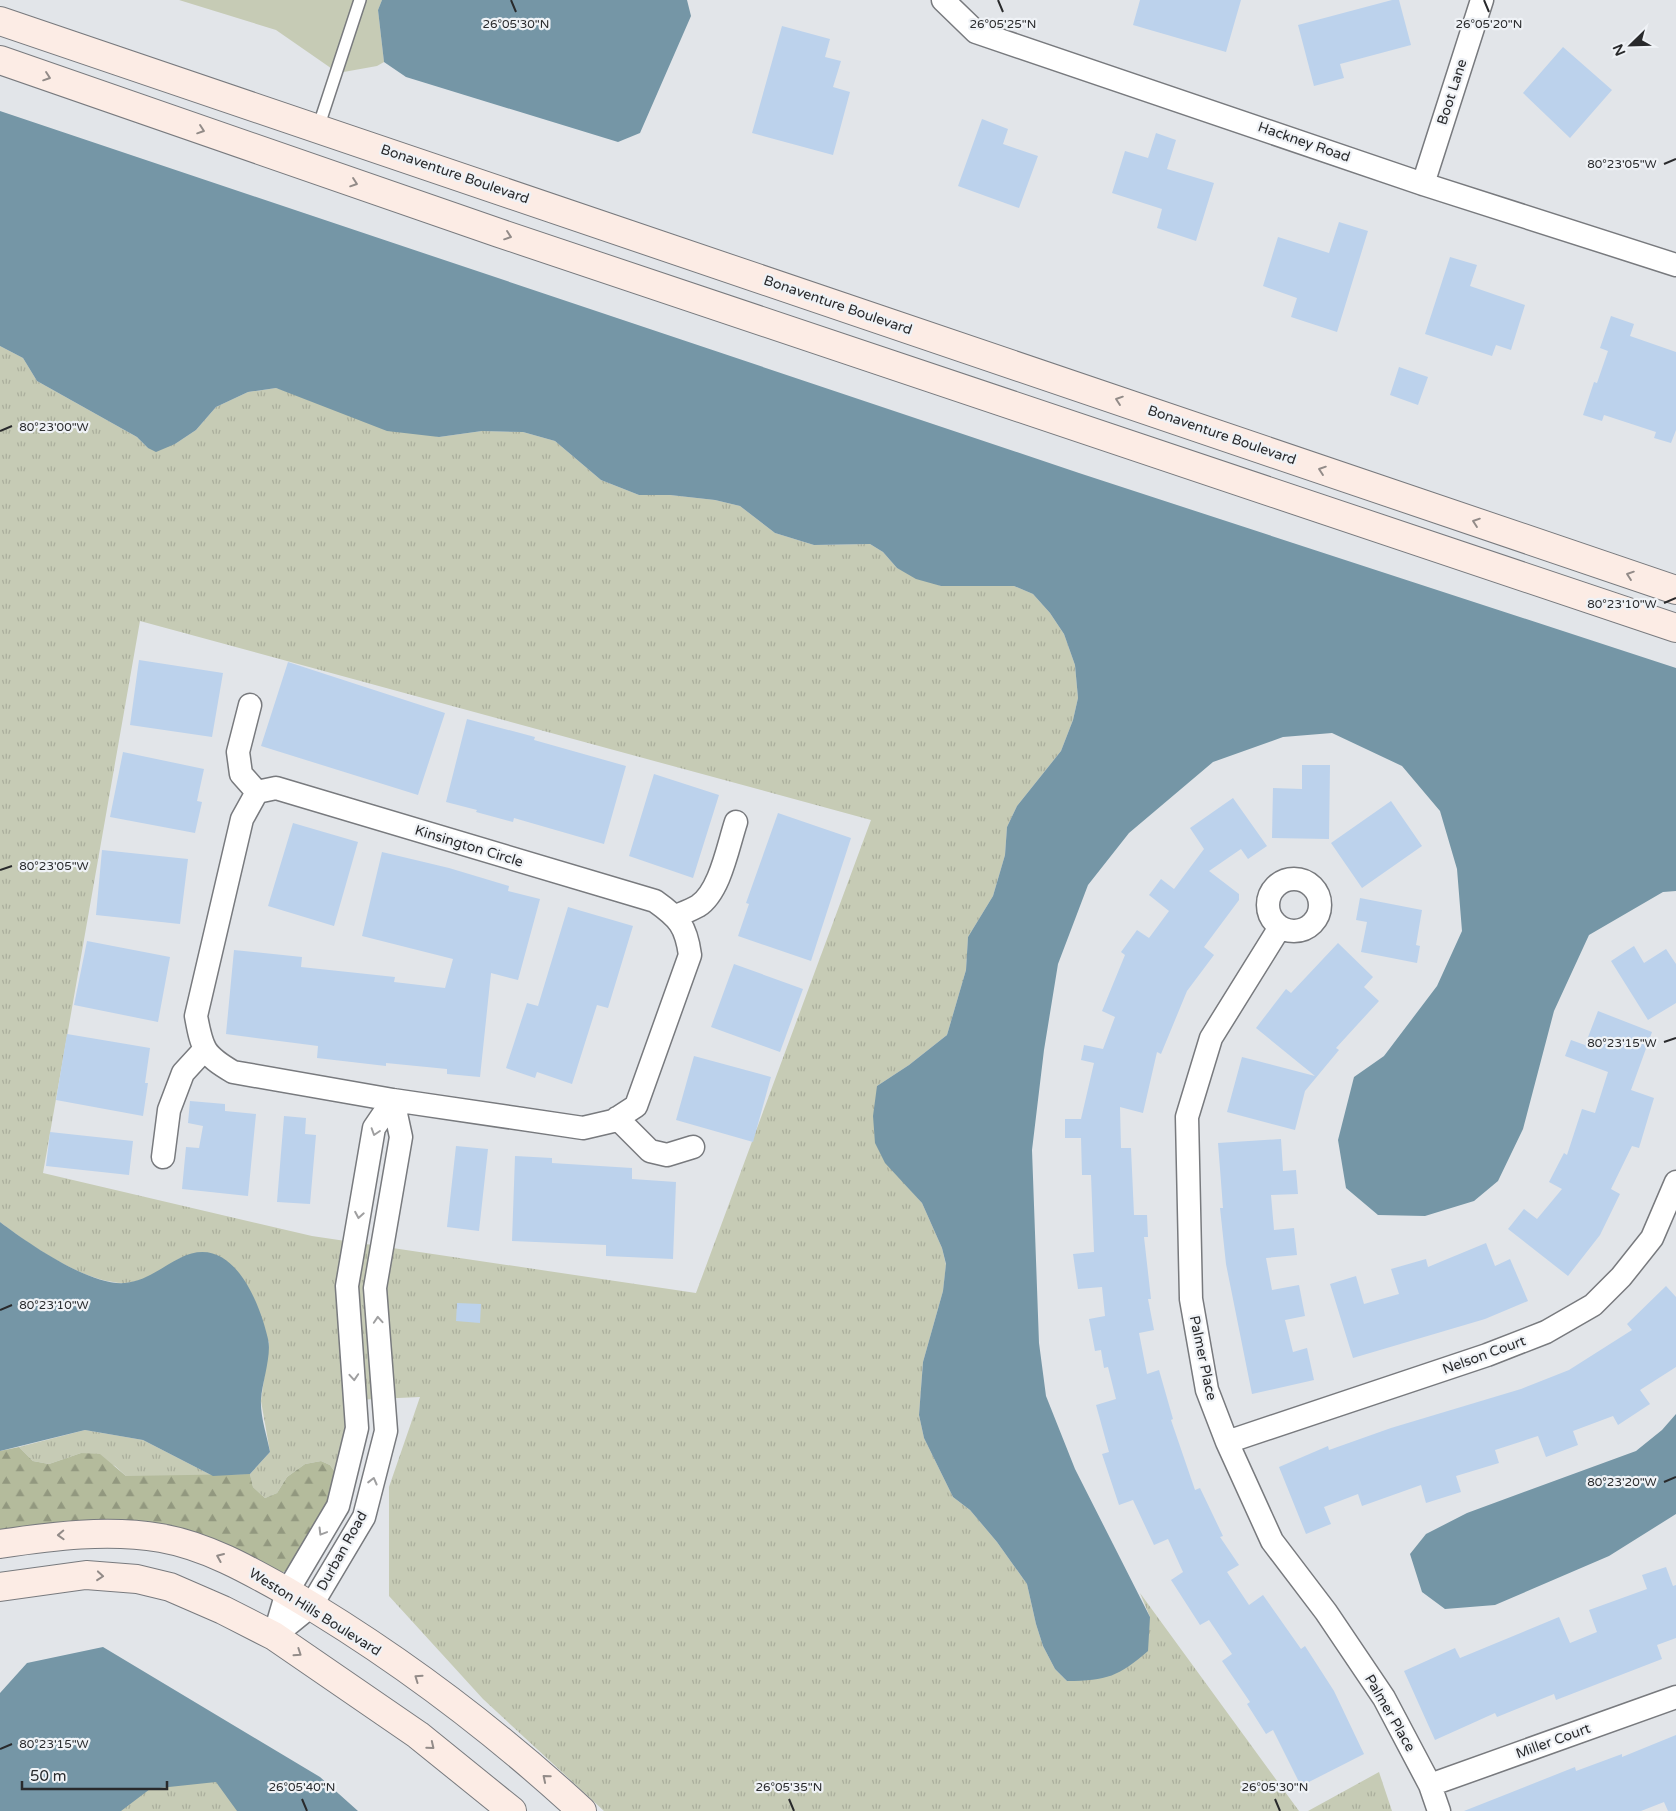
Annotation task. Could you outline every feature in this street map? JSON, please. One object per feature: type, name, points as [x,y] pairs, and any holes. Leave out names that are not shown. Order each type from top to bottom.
[{"type":"main road","name":"Bonaventure Boulevard","points":[[0,20],[1676,590]]},
{"type":"main road","points":[[0,60],[499,233],[1676,628]]},
{"type":"main road","name":"Weston Hills Boulevard","points":[[0,1544],[52,1536],[110,1534],[161,1538],[194,1546],[246,1569],[311,1606],[442,1694],[548,1779],[582,1811]]},
{"type":"main road","points":[[0,1587],[86,1575],[137,1579],[170,1588],[223,1610],[274,1636],[418,1735],[512,1811]]},
{"type":"street","name":"Hackney Road","points":[[943,0],[976,32],[1423,184],[1676,265]]},
{"type":"street","name":"Boot Lane","points":[[1423,184],[1482,0]]},
{"type":"street","points":[[250,705],[238,752],[241,774],[257,792]]},
{"type":"street","name":"Kinsington Circle","points":[[276,788],[655,901],[676,916],[687,936],[690,955],[636,1106],[617,1118],[583,1128],[393,1100],[233,1072],[212,1059],[200,1042],[196,1016],[242,819],[257,792],[276,788]]},
{"type":"street","points":[[676,916],[699,905],[712,890],[723,865],[736,822]]},
{"type":"street","name":"Palmer Place","points":[[1280,927],[1211,1038],[1187,1117],[1191,1299],[1207,1390],[1272,1541],[1326,1612],[1384,1698],[1430,1785],[1439,1811]]},
{"type":"street","points":[[163,1157],[169,1110],[183,1073],[206,1050]]},
{"type":"street","name":"Durban Road","points":[[274,1636],[286,1592],[338,1506],[357,1428],[347,1286],[374,1128],[393,1100]]},
{"type":"street","name":"Durban Road","points":[[274,1636],[311,1606],[364,1517],[386,1431],[375,1288],[401,1137],[393,1100]]},
{"type":"street","points":[[617,1118],[650,1151],[667,1155],[693,1147]]},
{"type":"street","points":[[367,1167],[395,1172]]},
{"type":"street","name":"Nelson Court","points":[[1228,1442],[1487,1356],[1546,1332],[1592,1304],[1621,1276],[1652,1238],[1676,1182]]},
{"type":"street","name":"Miller Court","points":[[1430,1785],[1676,1697]]},
{"type":"lane","points":[[318,128],[360,0]]},
{"type":"green space","points":[[179,0],[382,0],[378,10],[384,62],[377,66],[338,73],[276,30]]},
{"type":"green space","points":[[0,346],[23,358],[37,381],[137,437],[148,448],[175,444],[196,430],[216,407],[248,392],[276,388],[439,437],[482,431],[523,432],[555,441],[601,480],[639,495],[670,495],[715,500],[740,506],[775,533],[814,545],[870,544],[883,552],[897,568],[941,586],[1014,586],[1033,594],[1050,613],[1064,634],[1075,665],[1078,698],[1073,720],[1061,751],[1017,806],[1007,827],[1005,855],[993,896],[968,937],[966,970],[947,1035],[909,1065],[877,1086],[907,1186],[922,1203],[942,1248],[946,1265],[943,1291],[923,1362],[919,1415],[924,1438],[953,1497],[970,1510],[997,1542],[1027,1584],[1043,1646],[1055,1669],[1067,1681],[1150,1617],[1140,1593],[1299,1811],[604,1811],[483,1699],[389,1596],[389,1487],[420,1397],[355,1400],[343,1484],[330,1465],[321,1461],[305,1464],[287,1477],[277,1493],[265,1498],[253,1487],[250,1474],[270,1452],[261,1401],[269,1342],[180,1258],[160,1271],[138,1281],[123,1283],[108,1281],[75,1270],[58,1261],[27,1242],[0,1222]],"holes":[[[140,621],[871,820],[696,1293],[312,1236],[43,1173]]]},
{"type":"green space","points":[[85,1430],[143,1440],[213,1476],[126,1476],[115,1466],[81,1453],[49,1464],[33,1461],[19,1447]]},
{"type":"green space","points":[[19,1447],[33,1461],[49,1464],[81,1453],[100,1454],[126,1476],[250,1474],[253,1487],[265,1498],[277,1493],[287,1477],[305,1464],[321,1461],[330,1465],[343,1484],[298,1565],[277,1575],[204,1540],[0,1531],[0,1451]]},
{"type":"green space","points":[[205,1772],[222,1787],[239,1811],[106,1811],[138,1788]]},
{"type":"green space","points":[[1379,1772],[1392,1811],[1308,1811]]},
{"type":"water","points":[[382,0],[687,0],[691,16],[640,133],[618,142],[406,77],[384,62],[378,10]]},
{"type":"water","points":[[0,111],[1079,473],[1676,668],[1676,891],[1663,892],[1589,935],[1554,1011],[1523,1129],[1498,1181],[1474,1201],[1425,1216],[1378,1215],[1346,1188],[1338,1140],[1354,1077],[1384,1056],[1437,986],[1462,931],[1457,869],[1440,811],[1402,766],[1332,733],[1283,737],[1213,762],[1129,833],[1088,885],[1058,964],[1044,1050],[1032,1150],[1039,1343],[1046,1396],[1075,1469],[1150,1617],[1148,1651],[1129,1666],[1103,1678],[1081,1681],[1067,1681],[1055,1669],[1043,1646],[1027,1584],[997,1542],[970,1510],[953,1497],[924,1438],[919,1415],[923,1362],[943,1291],[946,1264],[942,1248],[922,1203],[885,1163],[875,1143],[873,1116],[877,1086],[909,1065],[947,1035],[966,970],[968,937],[993,896],[1005,855],[1007,827],[1017,806],[1061,751],[1073,720],[1078,698],[1075,665],[1064,634],[1050,613],[1033,594],[1014,586],[941,586],[916,579],[897,568],[883,552],[870,544],[814,545],[775,533],[740,506],[715,500],[670,495],[639,495],[601,480],[555,441],[523,432],[482,431],[439,437],[387,431],[276,388],[248,392],[216,407],[196,430],[175,444],[156,452],[148,448],[137,437],[37,381],[23,358],[0,346]]},
{"type":"water","points":[[0,1222],[26,1241],[77,1271],[110,1282],[125,1283],[140,1280],[180,1258],[198,1252],[214,1254],[228,1261],[250,1289],[264,1323],[269,1345],[261,1406],[270,1452],[250,1474],[213,1476],[143,1440],[85,1430],[0,1451]]},
{"type":"water","points":[[1676,1414],[1676,1514],[1609,1556],[1495,1605],[1445,1609],[1422,1592],[1410,1554],[1426,1534],[1467,1513],[1636,1451],[1662,1430]]},
{"type":"water","points":[[103,1647],[320,1777],[358,1811],[237,1811],[216,1782],[150,1789],[121,1811],[0,1811],[0,1693],[27,1663]]},
{"type":"building","points":[[1140,0],[1241,0],[1226,52],[1133,25]]},
{"type":"building","points":[[1392,0],[1399,0],[1411,45],[1340,64],[1344,78],[1314,86],[1298,25]]},
{"type":"building","points":[[782,26],[830,39],[825,57],[841,61],[833,87],[850,92],[833,155],[752,133]]},
{"type":"building","points":[[1563,47],[1612,90],[1570,138],[1523,93]]},
{"type":"building","points":[[982,119],[1008,129],[1003,144],[1038,156],[1019,208],[958,186]]},
{"type":"building","points":[[1156,133],[1176,140],[1167,169],[1214,183],[1196,241],[1157,228],[1162,209],[1112,193],[1125,151],[1148,158]]},
{"type":"building","points":[[1339,222],[1368,231],[1337,332],[1291,317],[1297,298],[1263,286],[1278,237],[1329,253]]},
{"type":"building","points":[[1450,257],[1477,265],[1470,286],[1525,305],[1511,350],[1496,345],[1492,356],[1425,334]]},
{"type":"building","points":[[1611,316],[1634,324],[1630,336],[1676,352],[1676,430],[1671,443],[1654,438],[1656,432],[1604,415],[1602,421],[1583,415],[1594,382],[1597,383],[1608,351],[1600,348]]},
{"type":"building","points":[[1399,367],[1428,377],[1418,405],[1390,395]]},
{"type":"building","points":[[139,660],[223,673],[212,737],[130,725]]},
{"type":"building","points":[[288,662],[445,713],[418,795],[261,746]]},
{"type":"building","points":[[467,719],[535,737],[534,740],[626,766],[604,844],[514,818],[513,822],[446,802]]},
{"type":"building","points":[[123,752],[204,769],[197,801],[202,802],[195,833],[110,817]]},
{"type":"building","points":[[1302,765],[1330,765],[1329,839],[1272,838],[1273,788],[1302,789]]},
{"type":"building","points":[[654,774],[719,795],[693,878],[629,856]]},
{"type":"building","points":[[1233,798],[1267,846],[1248,859],[1241,849],[1209,871],[1239,894],[1239,900],[1204,947],[1214,955],[1187,991],[1161,1054],[1157,1052],[1143,1113],[1120,1107],[1121,1148],[1131,1148],[1134,1215],[1147,1215],[1148,1237],[1144,1237],[1151,1299],[1148,1299],[1154,1330],[1139,1333],[1147,1374],[1159,1370],[1173,1419],[1171,1420],[1195,1490],[1200,1488],[1223,1536],[1220,1537],[1239,1565],[1227,1572],[1249,1605],[1263,1595],[1301,1649],[1305,1646],[1334,1691],[1364,1754],[1301,1786],[1273,1730],[1266,1734],[1247,1704],[1250,1702],[1222,1661],[1232,1654],[1209,1620],[1200,1625],[1171,1580],[1183,1572],[1168,1539],[1154,1545],[1133,1500],[1119,1505],[1102,1454],[1109,1452],[1096,1405],[1116,1399],[1108,1367],[1104,1368],[1101,1350],[1095,1351],[1089,1319],[1105,1316],[1102,1287],[1078,1289],[1073,1254],[1094,1252],[1091,1175],[1082,1175],[1081,1138],[1065,1138],[1065,1119],[1081,1119],[1094,1063],[1081,1060],[1084,1045],[1103,1049],[1115,1017],[1102,1011],[1125,955],[1121,952],[1137,930],[1149,938],[1169,911],[1149,895],[1161,879],[1174,889],[1204,849],[1190,828]]},
{"type":"building","points":[[1391,801],[1422,846],[1362,888],[1331,843]]},
{"type":"building","points":[[778,813],[851,838],[811,961],[738,936],[749,904],[746,903]]},
{"type":"building","points":[[293,823],[358,842],[334,926],[268,906]]},
{"type":"building","points":[[102,850],[188,859],[180,924],[96,915]]},
{"type":"building","points":[[382,852],[449,868],[509,886],[508,891],[540,899],[518,980],[491,973],[480,1077],[447,1074],[447,1069],[386,1063],[386,1066],[317,1058],[318,1046],[226,1034],[234,950],[302,957],[301,967],[395,977],[394,982],[445,988],[453,959],[362,936]]},
{"type":"building","points":[[1360,898],[1422,910],[1416,945],[1420,946],[1417,963],[1361,952],[1367,922],[1356,920]]},
{"type":"building","points":[[568,907],[633,926],[608,1008],[597,1005],[572,1084],[537,1072],[535,1078],[506,1068],[527,1003],[538,1006]]},
{"type":"building","points":[[87,941],[170,957],[158,1022],[74,1005]]},
{"type":"building","points":[[1338,943],[1373,977],[1364,987],[1379,1001],[1336,1048],[1339,1050],[1305,1091],[1295,1130],[1227,1112],[1242,1057],[1315,1076],[1256,1028],[1286,989],[1291,993]]},
{"type":"building","points":[[1634,946],[1644,963],[1666,949],[1676,964],[1676,1003],[1648,1020],[1611,961]]},
{"type":"building","points":[[734,964],[803,989],[780,1052],[711,1027]]},
{"type":"building","points":[[1598,1011],[1652,1032],[1631,1090],[1654,1098],[1639,1148],[1632,1146],[1611,1189],[1620,1194],[1600,1235],[1568,1276],[1508,1229],[1524,1209],[1537,1219],[1562,1189],[1549,1182],[1564,1153],[1567,1155],[1582,1109],[1595,1113],[1608,1072],[1565,1056],[1571,1040],[1585,1045]]},
{"type":"building","points":[[67,1034],[150,1048],[145,1083],[148,1083],[143,1116],[56,1100]]},
{"type":"building","points":[[694,1056],[771,1077],[753,1142],[676,1120]]},
{"type":"building","points":[[190,1101],[225,1104],[225,1111],[256,1114],[248,1196],[182,1189],[186,1147],[199,1148],[203,1126],[188,1123]]},
{"type":"building","points":[[284,1116],[306,1118],[305,1134],[316,1135],[310,1204],[277,1202]]},
{"type":"building","points":[[50,1132],[133,1141],[129,1175],[46,1166]]},
{"type":"building","points":[[1281,1139],[1283,1171],[1296,1170],[1298,1194],[1271,1195],[1274,1230],[1294,1228],[1297,1255],[1266,1258],[1272,1290],[1299,1285],[1305,1316],[1285,1320],[1293,1352],[1307,1348],[1314,1380],[1252,1394],[1226,1264],[1220,1208],[1223,1208],[1218,1143]]},
{"type":"building","points":[[456,1146],[488,1149],[479,1231],[447,1227]]},
{"type":"building","points":[[515,1156],[552,1158],[552,1163],[632,1168],[632,1179],[676,1182],[673,1259],[606,1256],[606,1245],[512,1241]]},
{"type":"building","points":[[1486,1243],[1495,1266],[1510,1259],[1528,1301],[1485,1319],[1353,1358],[1330,1284],[1356,1276],[1364,1304],[1399,1294],[1391,1269],[1426,1259],[1428,1267]]},
{"type":"building","points":[[1666,1286],[1676,1297],[1676,1367],[1640,1390],[1650,1404],[1618,1425],[1613,1416],[1573,1431],[1578,1445],[1546,1457],[1538,1436],[1495,1450],[1499,1463],[1456,1476],[1461,1492],[1426,1503],[1421,1485],[1362,1506],[1358,1494],[1324,1507],[1331,1524],[1306,1534],[1279,1467],[1328,1446],[1329,1450],[1391,1428],[1521,1389],[1569,1370],[1632,1330],[1627,1324]]},
{"type":"building","points":[[457,1303],[481,1304],[480,1323],[456,1321]]},
{"type":"building","points":[[1666,1567],[1673,1586],[1676,1585],[1676,1638],[1657,1645],[1662,1659],[1556,1700],[1554,1694],[1497,1717],[1495,1713],[1435,1740],[1404,1671],[1455,1648],[1460,1658],[1559,1617],[1570,1643],[1597,1632],[1589,1610],[1647,1589],[1642,1575]]},
{"type":"building","points":[[1676,1735],[1676,1811],[1668,1811],[1664,1802],[1641,1811],[1464,1811],[1575,1767],[1576,1771],[1622,1754],[1622,1757]]}]
